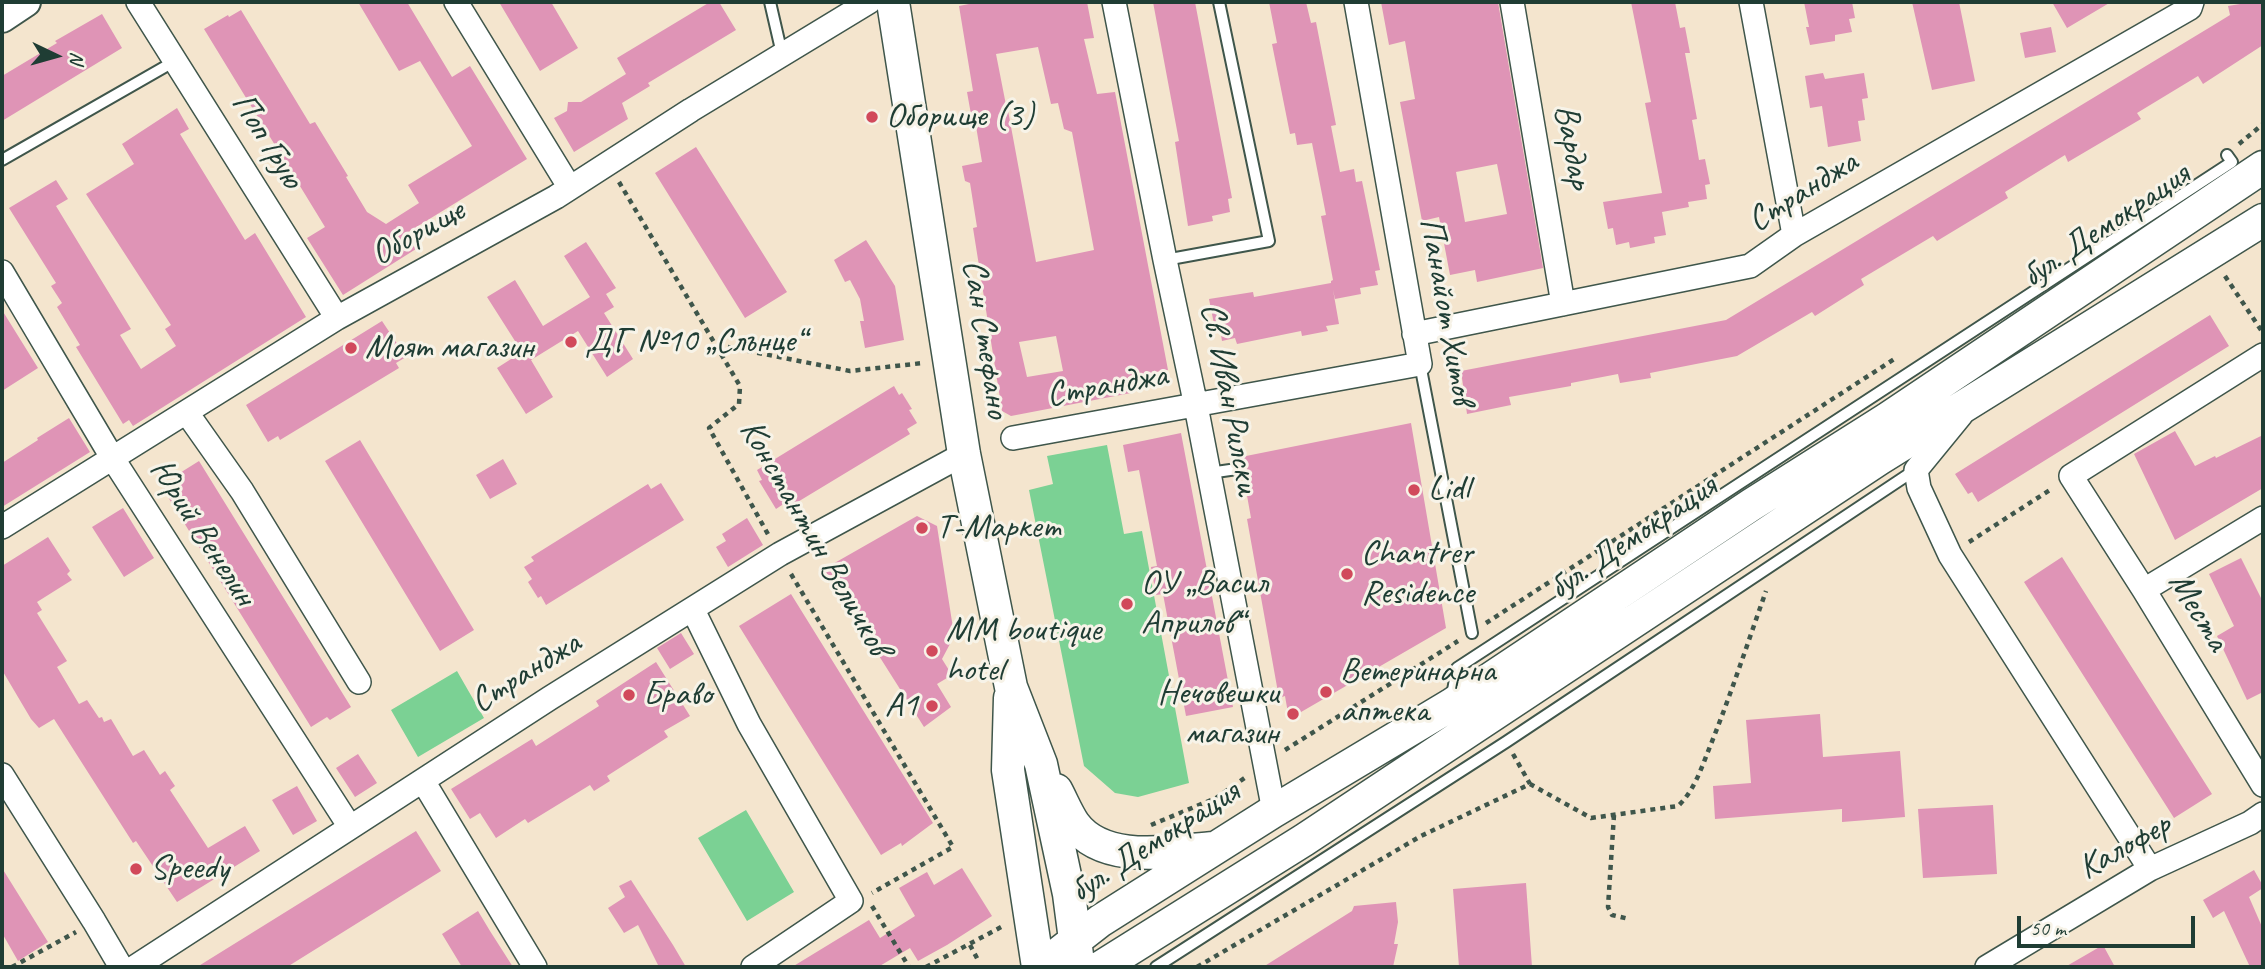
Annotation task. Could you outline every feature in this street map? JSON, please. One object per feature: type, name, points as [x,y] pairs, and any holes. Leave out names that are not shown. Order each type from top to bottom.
[{"type":"main road","name":"Сан Стефано","points":[[893,2],[964,454],[1010,687],[1041,764],[1069,894],[1077,953]]},
{"type":"main road","name":"бул. Демокрация","points":[[1040,967],[1077,953],[1100,921],[1274,811],[1451,705],[1899,411],[2263,167]]},
{"type":"main road","name":"бул. Демокрация","points":[[1101,967],[1304,839],[1879,459],[2263,220]]},
{"type":"main road","name":"Сан Стефано","points":[[1010,687],[1008,770],[1040,967]]},
{"type":"main road","points":[[1041,764],[1075,825],[1091,839],[1107,847],[1126,851],[1215,848]]},
{"type":"street","points":[[2,18],[26,2]]},
{"type":"street","name":"Поп Грую","points":[[138,2],[337,318]]},
{"type":"street","points":[[456,2],[570,188]]},
{"type":"street","name":"Оборище","points":[[2,527],[337,318],[570,188],[869,2]]},
{"type":"street","name":"Св. Иван Рилски","points":[[1114,2],[1274,811]]},
{"type":"street","name":"Панайот Хитов","points":[[1356,2],[1420,365]]},
{"type":"street","name":"Вардар","points":[[1512,2],[1563,304]]},
{"type":"street","points":[[1751,2],[1794,234]]},
{"type":"street","name":"Странджа","points":[[1414,334],[1751,266],[1794,234],[2191,5]]},
{"type":"street","name":"Юрий Венелин","points":[[2,272],[113,459],[350,827]]},
{"type":"street","points":[[2071,476],[2263,355]]},
{"type":"street","name":"Странджа","points":[[1013,438],[1420,365]]},
{"type":"street","points":[[1973,400],[1916,470],[1919,488],[1950,555],[2150,869]]},
{"type":"street","name":"Юрий Венелин","points":[[187,413],[242,491],[359,682]]},
{"type":"street","name":"Странджа","points":[[135,967],[550,698],[780,554],[964,454]]},
{"type":"street","name":"Места","points":[[2071,476],[2263,785]]},
{"type":"street","points":[[2144,590],[2263,518]]},
{"type":"street","points":[[692,610],[749,724],[851,901],[753,967]]},
{"type":"street","points":[[2,775],[121,967]]},
{"type":"street","points":[[423,781],[535,967]]},
{"type":"street","name":"Калофер","points":[[1987,967],[2150,869],[2263,814]]},
{"type":"lane","points":[[770,2],[782,54]]},
{"type":"lane","points":[[1165,260],[1269,241],[1219,2]]},
{"type":"lane","points":[[2,160],[175,61]]},
{"type":"lane","points":[[1451,705],[1457,668],[2232,162],[2227,155]]},
{"type":"lane","name":"Панайот Хитов","points":[[1420,365],[1472,633]]},
{"type":"lane","points":[[1209,473],[1237,469]]},
{"type":"lane","points":[[1156,967],[1506,742],[1916,470]]},
{"type":"path","points":[[2227,155],[2263,124]]},
{"type":"path","name":"Константин Величков","points":[[607,163],[740,386],[739,404],[709,428],[780,554],[954,847],[867,896],[909,967]]},
{"type":"path","points":[[2211,253],[2263,333]]},
{"type":"path","points":[[717,345],[850,371],[949,360]]},
{"type":"path","points":[[1142,828],[1216,798],[1264,763],[1472,633],[1847,388],[1907,352]]},
{"type":"path","points":[[1950,555],[2071,476]]},
{"type":"path","points":[[1197,967],[1421,836],[1530,784],[1591,818],[1678,806],[1688,797],[1722,716],[1776,562]]},
{"type":"path","points":[[1614,815],[1608,907],[1612,915],[1629,919]]},
{"type":"path","points":[[12,967],[94,921]]},
{"type":"path","points":[[926,967],[1011,922]]},
{"type":"path","points":[[970,944],[978,960]]},
{"type":"green space","points":[[1107,445],[1124,534],[1142,531],[1189,783],[1138,797],[1115,793],[1084,766],[1029,490],[1053,484],[1047,456]]},
{"type":"green space","points":[[457,671],[484,718],[418,757],[391,710]]},
{"type":"green space","points":[[746,810],[794,892],[747,921],[698,838]]},
{"type":"building","points":[[358,2],[407,2],[452,77],[470,66],[527,159],[405,234],[416,249],[343,295],[307,238],[325,227],[204,29],[241,10],[310,124],[315,122],[367,212],[386,224],[419,203],[408,185],[472,146],[420,61],[399,71]]},
{"type":"building","points":[[499,2],[551,2],[578,48],[540,71]]},
{"type":"building","points":[[710,2],[719,2],[736,30],[648,83],[650,86],[622,103],[628,119],[574,152],[554,118],[567,111],[568,102],[581,102],[626,74],[617,58]]},
{"type":"building","points":[[979,2],[1087,2],[1094,38],[1084,39],[1097,94],[1115,92],[1168,370],[1128,377],[1131,393],[1011,416],[1002,411],[973,228],[977,227],[970,183],[965,181],[962,166],[982,162],[967,92],[973,91],[959,6]],"holes":[[[1038,47],[1051,104],[1058,103],[1064,129],[1072,132],[1094,250],[1036,262],[996,54]],[[1056,336],[1063,371],[1027,377],[1019,342]]]},
{"type":"building","points":[[1153,2],[1195,2],[1232,198],[1228,199],[1230,212],[1212,216],[1213,221],[1188,226],[1175,142],[1179,141]]},
{"type":"building","points":[[1269,2],[1306,2],[1311,23],[1316,22],[1336,125],[1331,126],[1340,172],[1354,169],[1356,182],[1362,181],[1380,270],[1375,271],[1378,285],[1360,288],[1361,294],[1335,299],[1333,290],[1339,324],[1326,326],[1328,331],[1302,336],[1301,331],[1237,344],[1235,338],[1222,341],[1219,323],[1214,324],[1209,299],[1253,292],[1254,297],[1331,283],[1333,280],[1321,216],[1326,215],[1312,143],[1297,145],[1295,133],[1290,134],[1272,44],[1277,43]]},
{"type":"building","points":[[1381,2],[1498,2],[1543,268],[1477,282],[1475,270],[1450,275],[1439,217],[1422,221],[1400,102],[1415,99],[1405,41],[1389,45]],"holes":[[[1497,164],[1507,214],[1465,222],[1456,172]]]},
{"type":"building","points":[[1631,2],[1675,2],[1680,28],[1685,27],[1690,53],[1685,53],[1697,119],[1692,120],[1699,160],[1705,159],[1710,184],[1705,185],[1707,199],[1688,202],[1689,207],[1662,212],[1666,235],[1654,237],[1655,243],[1630,248],[1629,242],[1616,245],[1613,228],[1608,229],[1603,202],[1662,193],[1645,103],[1651,102]]},
{"type":"building","points":[[1804,2],[1852,2],[1855,18],[1849,19],[1852,32],[1835,35],[1835,41],[1810,45]]},
{"type":"building","points":[[1912,2],[1959,2],[1975,81],[1932,90]]},
{"type":"building","points":[[2052,2],[2111,2],[2067,28]]},
{"type":"building","points":[[2263,2],[2263,45],[2203,84],[2198,76],[2137,113],[2141,119],[2068,162],[2065,155],[2005,192],[2008,198],[1937,241],[1933,236],[1861,279],[1864,285],[1815,316],[1812,312],[1737,356],[1650,373],[1651,378],[1620,383],[1618,374],[1571,383],[1571,386],[1509,397],[1511,405],[1467,414],[1461,371],[1726,320],[2230,15],[2228,6]]},
{"type":"building","points":[[102,14],[122,48],[2,121],[2,76]]},
{"type":"building","points":[[2051,27],[2056,52],[2025,58],[2020,33]]},
{"type":"building","points":[[1823,73],[1825,79],[1864,73],[1868,98],[1862,99],[1865,120],[1858,121],[1861,141],[1828,147],[1822,106],[1810,108],[1805,76]]},
{"type":"building","points":[[177,108],[189,129],[180,134],[245,240],[255,233],[306,317],[133,426],[129,420],[123,424],[76,347],[80,345],[57,307],[62,303],[51,286],[56,283],[9,208],[56,180],[68,199],[56,206],[131,329],[120,335],[141,369],[176,346],[165,329],[171,325],[86,194],[134,164],[122,144]]},
{"type":"building","points":[[696,147],[787,292],[745,318],[655,173]]},
{"type":"building","points":[[866,240],[895,286],[904,340],[865,348],[860,321],[864,321],[860,299],[850,280],[845,282],[834,260]]},
{"type":"building","points":[[586,242],[616,288],[606,294],[614,307],[604,313],[633,359],[607,377],[578,331],[531,360],[553,397],[526,414],[497,368],[522,352],[487,297],[515,280],[543,326],[590,297],[564,256]]},
{"type":"building","points":[[2,310],[38,368],[2,391]]},
{"type":"building","points":[[2210,315],[2229,346],[1978,502],[1972,492],[1968,494],[1955,474]]},
{"type":"building","points":[[382,321],[406,357],[396,363],[399,368],[280,440],[278,436],[268,442],[246,405]]},
{"type":"building","points":[[894,386],[912,409],[909,410],[917,423],[907,429],[910,434],[791,506],[788,501],[776,509],[759,481],[762,480],[757,470]]},
{"type":"building","points":[[69,418],[90,452],[2,507],[2,463]]},
{"type":"building","name":"Chantrer Residence","points":[[1411,423],[1446,628],[1289,719],[1285,696],[1279,698],[1247,519],[1251,518],[1243,473],[1245,467],[1241,457]]},
{"type":"building","points":[[2175,431],[2195,466],[2263,435],[2263,488],[2175,540],[2134,454]]},
{"type":"building","points":[[1181,433],[1233,707],[1186,716],[1163,594],[1156,595],[1151,567],[1157,566],[1139,470],[1128,472],[1123,445]]},
{"type":"building","points":[[360,440],[474,630],[440,651],[325,461]]},
{"type":"building","points":[[503,459],[517,484],[490,499],[476,475]]},
{"type":"building","points":[[199,461],[351,707],[330,720],[327,717],[311,727],[163,489],[178,480],[175,476]]},
{"type":"building","points":[[661,483],[684,520],[546,605],[541,596],[538,598],[528,582],[532,579],[524,567],[534,561],[531,557],[648,484],[651,489]]},
{"type":"building","points":[[123,508],[154,558],[124,577],[92,527]]},
{"type":"building","points":[[917,516],[937,526],[953,628],[951,642],[942,659],[952,675],[937,684],[951,707],[924,727],[824,569]]},
{"type":"building","points":[[747,518],[763,545],[728,567],[716,547],[726,541],[722,534]]},
{"type":"building","points":[[48,537],[70,571],[67,574],[72,580],[37,602],[42,610],[37,613],[67,661],[57,667],[79,704],[87,700],[104,722],[111,719],[133,756],[144,750],[160,775],[165,771],[175,786],[170,790],[208,848],[245,826],[260,851],[177,902],[136,841],[133,843],[54,719],[39,728],[2,670],[2,566]]},
{"type":"building","points":[[2062,557],[2212,794],[2174,818],[2024,582]]},
{"type":"building","points":[[2241,558],[2263,602],[2263,692],[2247,700],[2217,636],[2234,626],[2209,574]]},
{"type":"building","points":[[791,594],[933,823],[902,846],[901,843],[881,855],[739,626]]},
{"type":"building","points":[[681,633],[694,654],[670,669],[657,648]]},
{"type":"building","points":[[656,662],[690,716],[664,731],[668,737],[607,776],[610,781],[594,791],[590,785],[528,823],[525,819],[496,838],[480,813],[470,819],[451,789],[532,739],[536,746],[599,706],[596,701]]},
{"type":"building","points":[[1820,714],[1823,757],[1900,751],[1905,817],[1842,822],[1842,809],[1715,819],[1713,786],[1751,783],[1746,720]]},
{"type":"building","points":[[358,754],[377,783],[355,797],[336,768]]},
{"type":"building","points":[[297,786],[317,821],[293,835],[272,800]]},
{"type":"building","points":[[1993,805],[1997,874],[1923,878],[1918,809]]},
{"type":"building","points":[[416,831],[441,871],[287,967],[197,967]]},
{"type":"building","points":[[2,868],[48,942],[18,961],[2,933]]},
{"type":"building","points":[[962,868],[992,916],[947,945],[918,961],[910,948],[878,967],[792,967],[869,920],[880,938],[915,916],[899,888],[927,872],[934,885]]},
{"type":"building","points":[[2254,870],[2263,886],[2249,897],[2263,929],[2263,967],[2250,967],[2224,911],[2213,918],[2203,900]]},
{"type":"building","points":[[631,880],[686,967],[659,967],[638,925],[624,933],[608,908],[625,897],[619,886]]},
{"type":"building","points":[[1526,883],[1532,967],[1459,967],[1453,889]]},
{"type":"building","points":[[1396,902],[1398,922],[1394,944],[1398,944],[1393,967],[1263,967],[1352,911],[1354,906]]},
{"type":"building","points":[[478,911],[513,967],[462,967],[442,934]]},
{"type":"building","points":[[2103,945],[2115,967],[2065,967]]},
{"type":"place","name":"Оборище (3)","points":[[872,117]]},
{"type":"place","name":"ДГ №10 „Слънце“","points":[[571,342]]},
{"type":"place","name":"Моят магазин","points":[[351,348]]},
{"type":"place","name":"Lidl","points":[[1414,490]]},
{"type":"place","name":"Т-Маркет","points":[[922,528]]},
{"type":"place","name":"Chantrer Residence","points":[[1347,574]]},
{"type":"place","name":"ОУ „Васил Априлов“","points":[[1127,604]]},
{"type":"place","name":"MM boutique hotel","points":[[932,651]]},
{"type":"place","name":"Ветеринарна аптека","points":[[1326,692]]},
{"type":"place","name":"Браво","points":[[629,695]]},
{"type":"place","name":"A1","points":[[932,706]]},
{"type":"place","name":"Нечовешки магазин","points":[[1293,714]]},
{"type":"place","name":"Speedy","points":[[136,869]]}]
